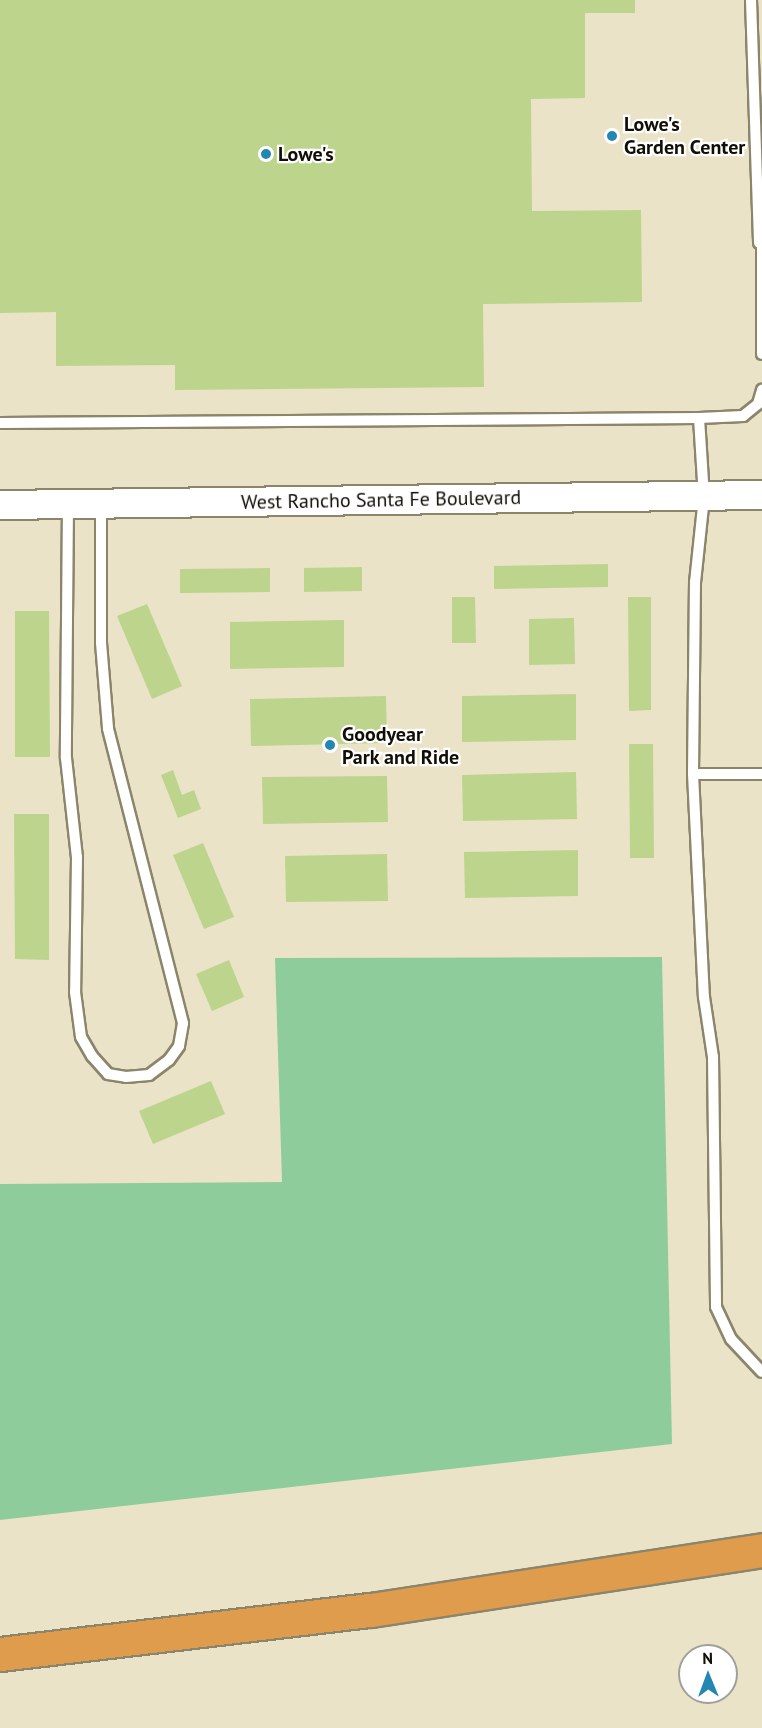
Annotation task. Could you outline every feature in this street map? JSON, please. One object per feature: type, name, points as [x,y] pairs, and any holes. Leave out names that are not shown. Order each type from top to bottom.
[{"type":"highway","points":[[0,1654],[371,1610],[762,1550]]},
{"type":"street","name":"West Rancho Santa Fe Boulevard","points":[[0,505],[762,495]]},
{"type":"lane","points":[[751,0],[761,243],[762,354]]},
{"type":"lane","points":[[0,423],[699,418],[743,416],[758,404],[762,390]]},
{"type":"lane","points":[[699,418],[704,497],[695,582],[693,774],[704,997],[713,1057],[716,1307],[731,1339],[762,1372]]},
{"type":"lane","points":[[68,504],[66,758],[77,857],[75,992],[81,1037],[92,1056],[108,1074],[126,1077],[149,1074],[169,1060],[179,1046],[183,1023],[108,728],[101,642],[101,504]]},
{"type":"lane","points":[[693,774],[762,774]]},
{"type":"shaded area","points":[[662,957],[672,1444],[0,1520],[0,1184],[282,1182],[275,958]]},
{"type":"building","name":"Lowe's","points":[[0,0],[635,0],[635,13],[585,13],[585,98],[531,99],[532,211],[641,210],[642,302],[483,304],[484,387],[175,390],[175,365],[56,366],[56,312],[0,313]]},
{"type":"building","points":[[608,564],[608,587],[494,589],[494,566]]},
{"type":"building","points":[[362,567],[362,591],[304,592],[304,568]]},
{"type":"building","points":[[270,568],[270,592],[180,593],[180,569]]},
{"type":"building","points":[[452,597],[475,597],[476,643],[452,643]]},
{"type":"building","points":[[628,597],[651,597],[651,710],[629,711]]},
{"type":"building","points":[[147,604],[182,686],[152,699],[117,616]]},
{"type":"building","points":[[15,611],[49,611],[50,757],[15,757]]},
{"type":"building","points":[[574,618],[575,664],[529,665],[529,619]]},
{"type":"building","points":[[344,620],[344,667],[230,669],[230,622]]},
{"type":"building","points":[[576,694],[576,740],[462,742],[462,696]]},
{"type":"building","points":[[386,696],[387,743],[251,746],[250,699]]},
{"type":"building","points":[[629,744],[653,744],[654,858],[630,858]]},
{"type":"building","points":[[173,770],[182,795],[194,790],[201,809],[178,818],[161,775]]},
{"type":"building","points":[[576,772],[577,819],[463,821],[462,775]]},
{"type":"building","points":[[387,776],[388,822],[263,824],[262,777]]},
{"type":"building","points":[[14,814],[49,814],[49,960],[15,959]]},
{"type":"building","points":[[203,843],[234,917],[204,929],[173,855]]},
{"type":"building","points":[[578,850],[578,896],[465,898],[464,852]]},
{"type":"building","points":[[387,854],[388,901],[286,902],[285,856]]},
{"type":"building","points":[[229,960],[244,997],[212,1011],[196,974]]},
{"type":"building","points":[[211,1081],[225,1114],[153,1144],[139,1111]]},
{"type":"place","name":"Lowe's Garden Center","points":[[612,136]]},
{"type":"place","name":"Lowe's","points":[[266,154]]},
{"type":"place","name":"Goodyear Park and Ride","points":[[330,745]]}]
